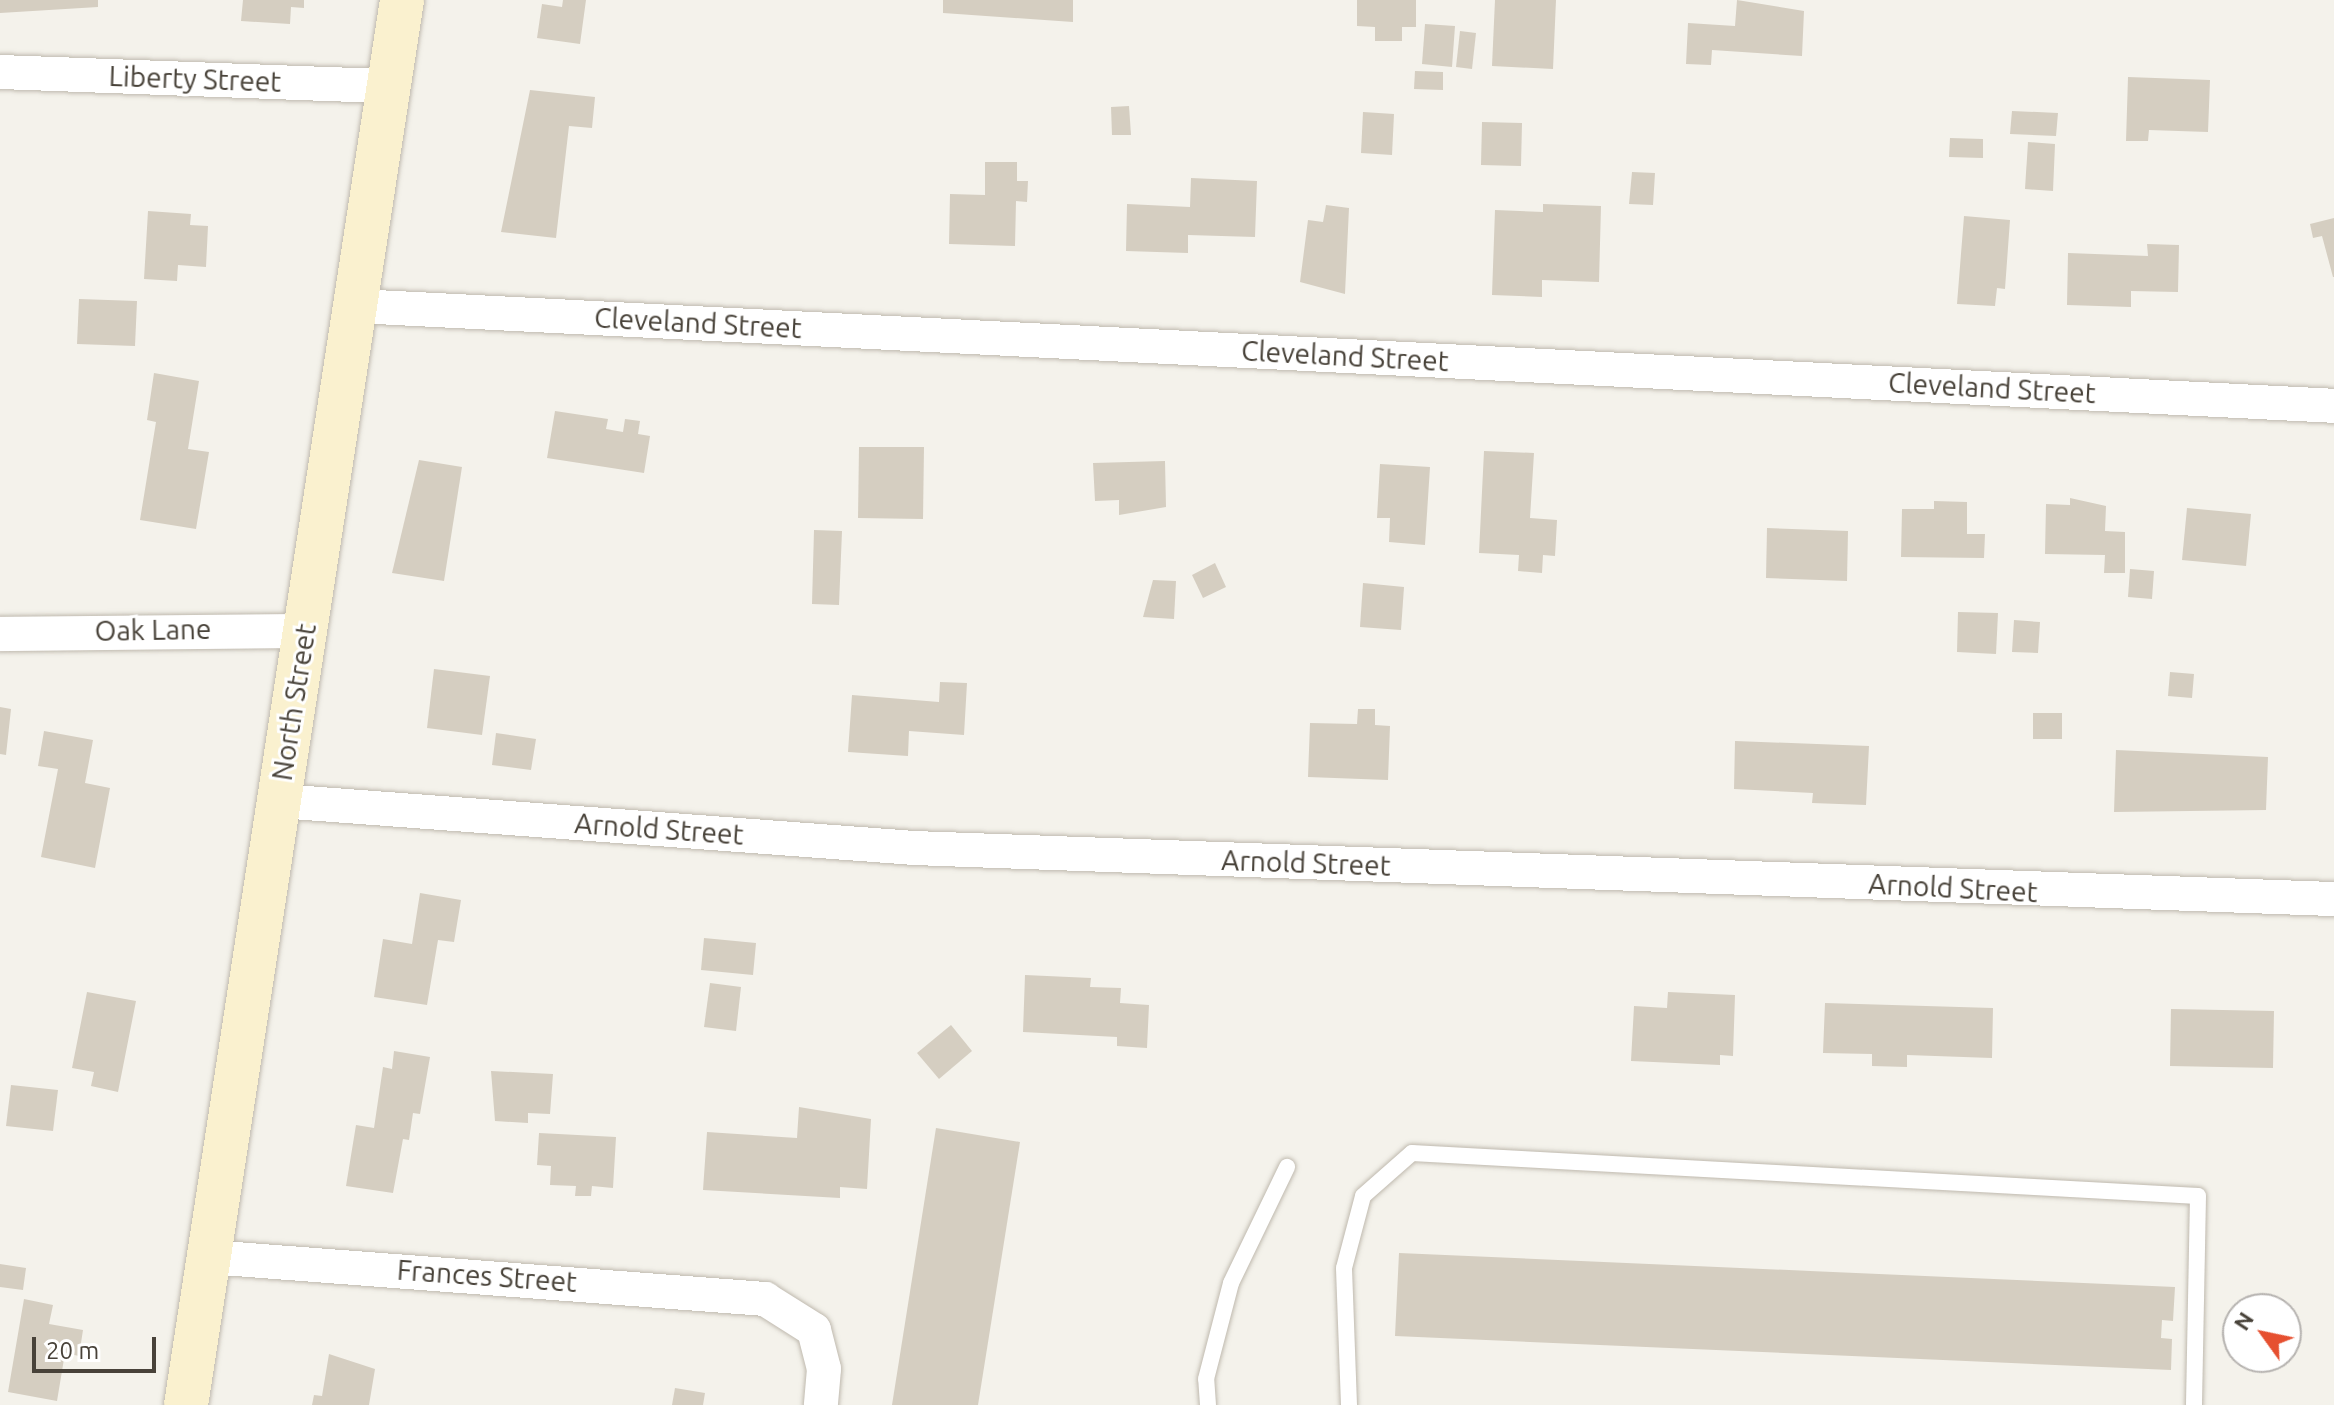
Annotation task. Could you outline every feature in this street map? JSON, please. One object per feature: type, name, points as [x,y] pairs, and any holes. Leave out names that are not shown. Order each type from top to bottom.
[{"type":"main road","name":"North Street","points":[[186,1405],[402,0]]},
{"type":"street","name":"Liberty Street","points":[[0,72],[389,86]]},
{"type":"street","name":"Cleveland Street","points":[[356,306],[2334,406]]},
{"type":"street","name":"Oak Lane","points":[[0,634],[305,631]]},
{"type":"street","name":"Arnold Street","points":[[279,801],[914,848],[2334,899]]},
{"type":"street","name":"Frances Street","points":[[209,1257],[765,1299],[814,1330],[824,1369],[821,1405]]},
{"type":"lane","points":[[1349,1405],[1344,1268],[1363,1196],[1412,1153],[2198,1196],[2194,1405]]},
{"type":"lane","points":[[1208,1405],[1206,1379],[1231,1283],[1287,1167]]},
{"type":"building","points":[[0,0],[98,0],[98,7],[0,13]]},
{"type":"building","points":[[243,0],[304,0],[304,8],[291,7],[290,24],[241,21]]},
{"type":"building","points":[[563,0],[586,0],[580,44],[537,38],[542,4],[562,7]]},
{"type":"building","points":[[943,0],[1073,0],[1073,22],[943,13]]},
{"type":"building","points":[[1357,0],[1416,0],[1416,27],[1402,27],[1402,41],[1375,41],[1375,27],[1357,26]]},
{"type":"building","points":[[1495,0],[1556,0],[1553,69],[1492,66]]},
{"type":"building","points":[[1737,0],[1804,11],[1802,56],[1712,50],[1711,65],[1686,64],[1688,23],[1735,26]]},
{"type":"building","points":[[1425,24],[1455,26],[1452,67],[1422,64]]},
{"type":"building","points":[[1460,31],[1476,33],[1472,69],[1456,67]]},
{"type":"building","points":[[1415,71],[1443,72],[1443,90],[1414,89]]},
{"type":"building","points":[[2128,77],[2210,80],[2208,132],[2149,130],[2148,141],[2126,141]]},
{"type":"building","points":[[530,90],[595,97],[592,128],[569,126],[556,238],[501,232]]},
{"type":"building","points":[[1129,106],[1131,135],[1112,135],[1111,107]]},
{"type":"building","points":[[2012,111],[2058,113],[2056,136],[2010,134]]},
{"type":"building","points":[[1363,112],[1394,114],[1392,155],[1361,153]]},
{"type":"building","points":[[1482,122],[1522,123],[1521,166],[1481,165]]},
{"type":"building","points":[[1950,138],[1983,139],[1983,158],[1949,157]]},
{"type":"building","points":[[2028,142],[2055,144],[2053,191],[2025,189]]},
{"type":"building","points":[[985,162],[1017,162],[1017,181],[1028,181],[1027,202],[1016,201],[1015,246],[949,244],[950,194],[985,195]]},
{"type":"building","points":[[1632,172],[1655,173],[1653,205],[1629,204]]},
{"type":"building","points":[[1191,178],[1257,181],[1255,237],[1188,235],[1188,253],[1126,251],[1127,204],[1190,207]]},
{"type":"building","points":[[1543,204],[1601,206],[1599,282],[1542,280],[1542,297],[1492,295],[1495,210],[1543,212]]},
{"type":"building","points":[[1326,205],[1349,208],[1345,294],[1300,282],[1308,220],[1323,222]]},
{"type":"building","points":[[148,211],[191,214],[190,225],[208,226],[206,267],[178,265],[177,281],[144,279]]},
{"type":"building","points":[[1964,216],[2010,220],[2005,289],[1997,288],[1995,306],[1957,304]]},
{"type":"building","points":[[2334,218],[2333,277],[2322,236],[2313,238],[2310,224]]},
{"type":"building","points":[[2147,244],[2179,245],[2178,292],[2131,291],[2131,307],[2067,305],[2068,253],[2148,256]]},
{"type":"building","points":[[79,299],[137,301],[135,346],[77,344]]},
{"type":"building","points":[[154,373],[199,381],[188,449],[209,452],[196,529],[140,520],[156,422],[147,420]]},
{"type":"building","points":[[555,411],[608,419],[606,429],[623,432],[625,419],[640,421],[638,434],[650,436],[644,473],[547,458]]},
{"type":"building","points":[[859,447],[924,447],[923,519],[858,518]]},
{"type":"building","points":[[1484,451],[1534,453],[1530,518],[1557,520],[1555,556],[1543,555],[1542,573],[1518,571],[1519,555],[1479,553]]},
{"type":"building","points":[[419,460],[462,467],[444,581],[392,573]]},
{"type":"building","points":[[1165,461],[1166,507],[1119,515],[1119,500],[1095,501],[1093,463]]},
{"type":"building","points":[[1380,464],[1430,467],[1425,545],[1389,542],[1390,518],[1377,518]]},
{"type":"building","points":[[2070,498],[2106,506],[2105,531],[2125,532],[2125,573],[2104,573],[2105,555],[2045,554],[2046,504],[2070,505]]},
{"type":"building","points":[[1934,501],[1967,502],[1967,534],[1985,534],[1984,558],[1901,557],[1902,509],[1934,509]]},
{"type":"building","points":[[2187,508],[2251,514],[2246,566],[2182,560]]},
{"type":"building","points":[[1767,528],[1848,531],[1847,581],[1766,578]]},
{"type":"building","points":[[814,530],[842,531],[839,605],[812,604]]},
{"type":"building","points":[[1215,563],[1226,587],[1203,598],[1192,575]]},
{"type":"building","points":[[2130,569],[2154,571],[2152,599],[2128,597]]},
{"type":"building","points":[[1153,580],[1176,581],[1174,619],[1143,617]]},
{"type":"building","points":[[1363,583],[1404,587],[1401,630],[1360,627]]},
{"type":"building","points":[[1958,612],[1998,613],[1996,654],[1957,652]]},
{"type":"building","points":[[2014,620],[2040,622],[2038,653],[2012,652]]},
{"type":"building","points":[[434,669],[490,676],[482,735],[427,728]]},
{"type":"building","points":[[2170,672],[2194,674],[2192,698],[2168,696]]},
{"type":"building","points":[[940,682],[967,683],[964,735],[909,731],[908,756],[848,752],[852,695],[939,702]]},
{"type":"building","points":[[0,707],[11,709],[6,755],[0,754]]},
{"type":"building","points":[[1358,709],[1375,709],[1375,725],[1390,726],[1388,780],[1308,777],[1310,723],[1357,724]]},
{"type":"building","points":[[2033,713],[2062,713],[2062,739],[2033,739]]},
{"type":"building","points":[[44,731],[93,740],[85,783],[110,788],[95,868],[41,857],[58,769],[38,766]]},
{"type":"building","points":[[496,733],[536,739],[531,770],[492,765]]},
{"type":"building","points":[[1735,741],[1869,746],[1866,805],[1812,803],[1813,793],[1734,789]]},
{"type":"building","points":[[2116,750],[2268,757],[2266,810],[2114,812]]},
{"type":"building","points":[[420,893],[461,900],[454,942],[438,940],[427,1005],[374,997],[383,939],[412,944]]},
{"type":"building","points":[[704,938],[756,943],[753,975],[701,970]]},
{"type":"building","points":[[1025,975],[1091,978],[1090,987],[1121,988],[1120,1003],[1149,1005],[1147,1048],[1117,1046],[1117,1037],[1023,1032]]},
{"type":"building","points":[[710,983],[741,987],[736,1031],[704,1027]]},
{"type":"building","points":[[87,992],[136,1001],[118,1092],[91,1086],[94,1072],[72,1068]]},
{"type":"building","points":[[1668,992],[1735,995],[1733,1056],[1720,1055],[1720,1065],[1631,1061],[1634,1006],[1667,1008]]},
{"type":"building","points":[[1825,1003],[1993,1008],[1992,1058],[1907,1055],[1907,1067],[1872,1066],[1872,1054],[1823,1053]]},
{"type":"building","points":[[2171,1009],[2274,1011],[2273,1068],[2170,1066]]},
{"type":"building","points":[[951,1025],[972,1051],[939,1079],[917,1053]]},
{"type":"building","points":[[394,1051],[430,1057],[420,1114],[413,1113],[409,1140],[403,1139],[393,1193],[346,1186],[356,1125],[374,1128],[383,1067],[392,1069]]},
{"type":"building","points":[[491,1071],[553,1074],[550,1114],[528,1113],[528,1123],[495,1121]]},
{"type":"building","points":[[11,1085],[58,1090],[53,1131],[6,1126]]},
{"type":"building","points":[[799,1107],[871,1119],[867,1189],[840,1187],[840,1198],[703,1190],[707,1132],[797,1138]]},
{"type":"building","points":[[936,1128],[1020,1142],[978,1405],[892,1405]]},
{"type":"building","points":[[539,1133],[616,1137],[613,1188],[592,1186],[591,1196],[575,1196],[576,1186],[550,1185],[551,1166],[537,1165]]},
{"type":"building","points":[[1399,1253],[2175,1287],[2173,1321],[2162,1320],[2161,1338],[2172,1339],[2171,1370],[1395,1336]]},
{"type":"building","points":[[0,1264],[26,1268],[23,1290],[0,1287]]},
{"type":"building","points":[[24,1299],[53,1305],[49,1324],[83,1330],[79,1356],[65,1353],[57,1401],[8,1392]]},
{"type":"building","points":[[329,1354],[375,1369],[369,1405],[312,1405],[314,1395],[322,1396]]},
{"type":"building","points":[[675,1388],[705,1393],[703,1405],[672,1405]]}]
